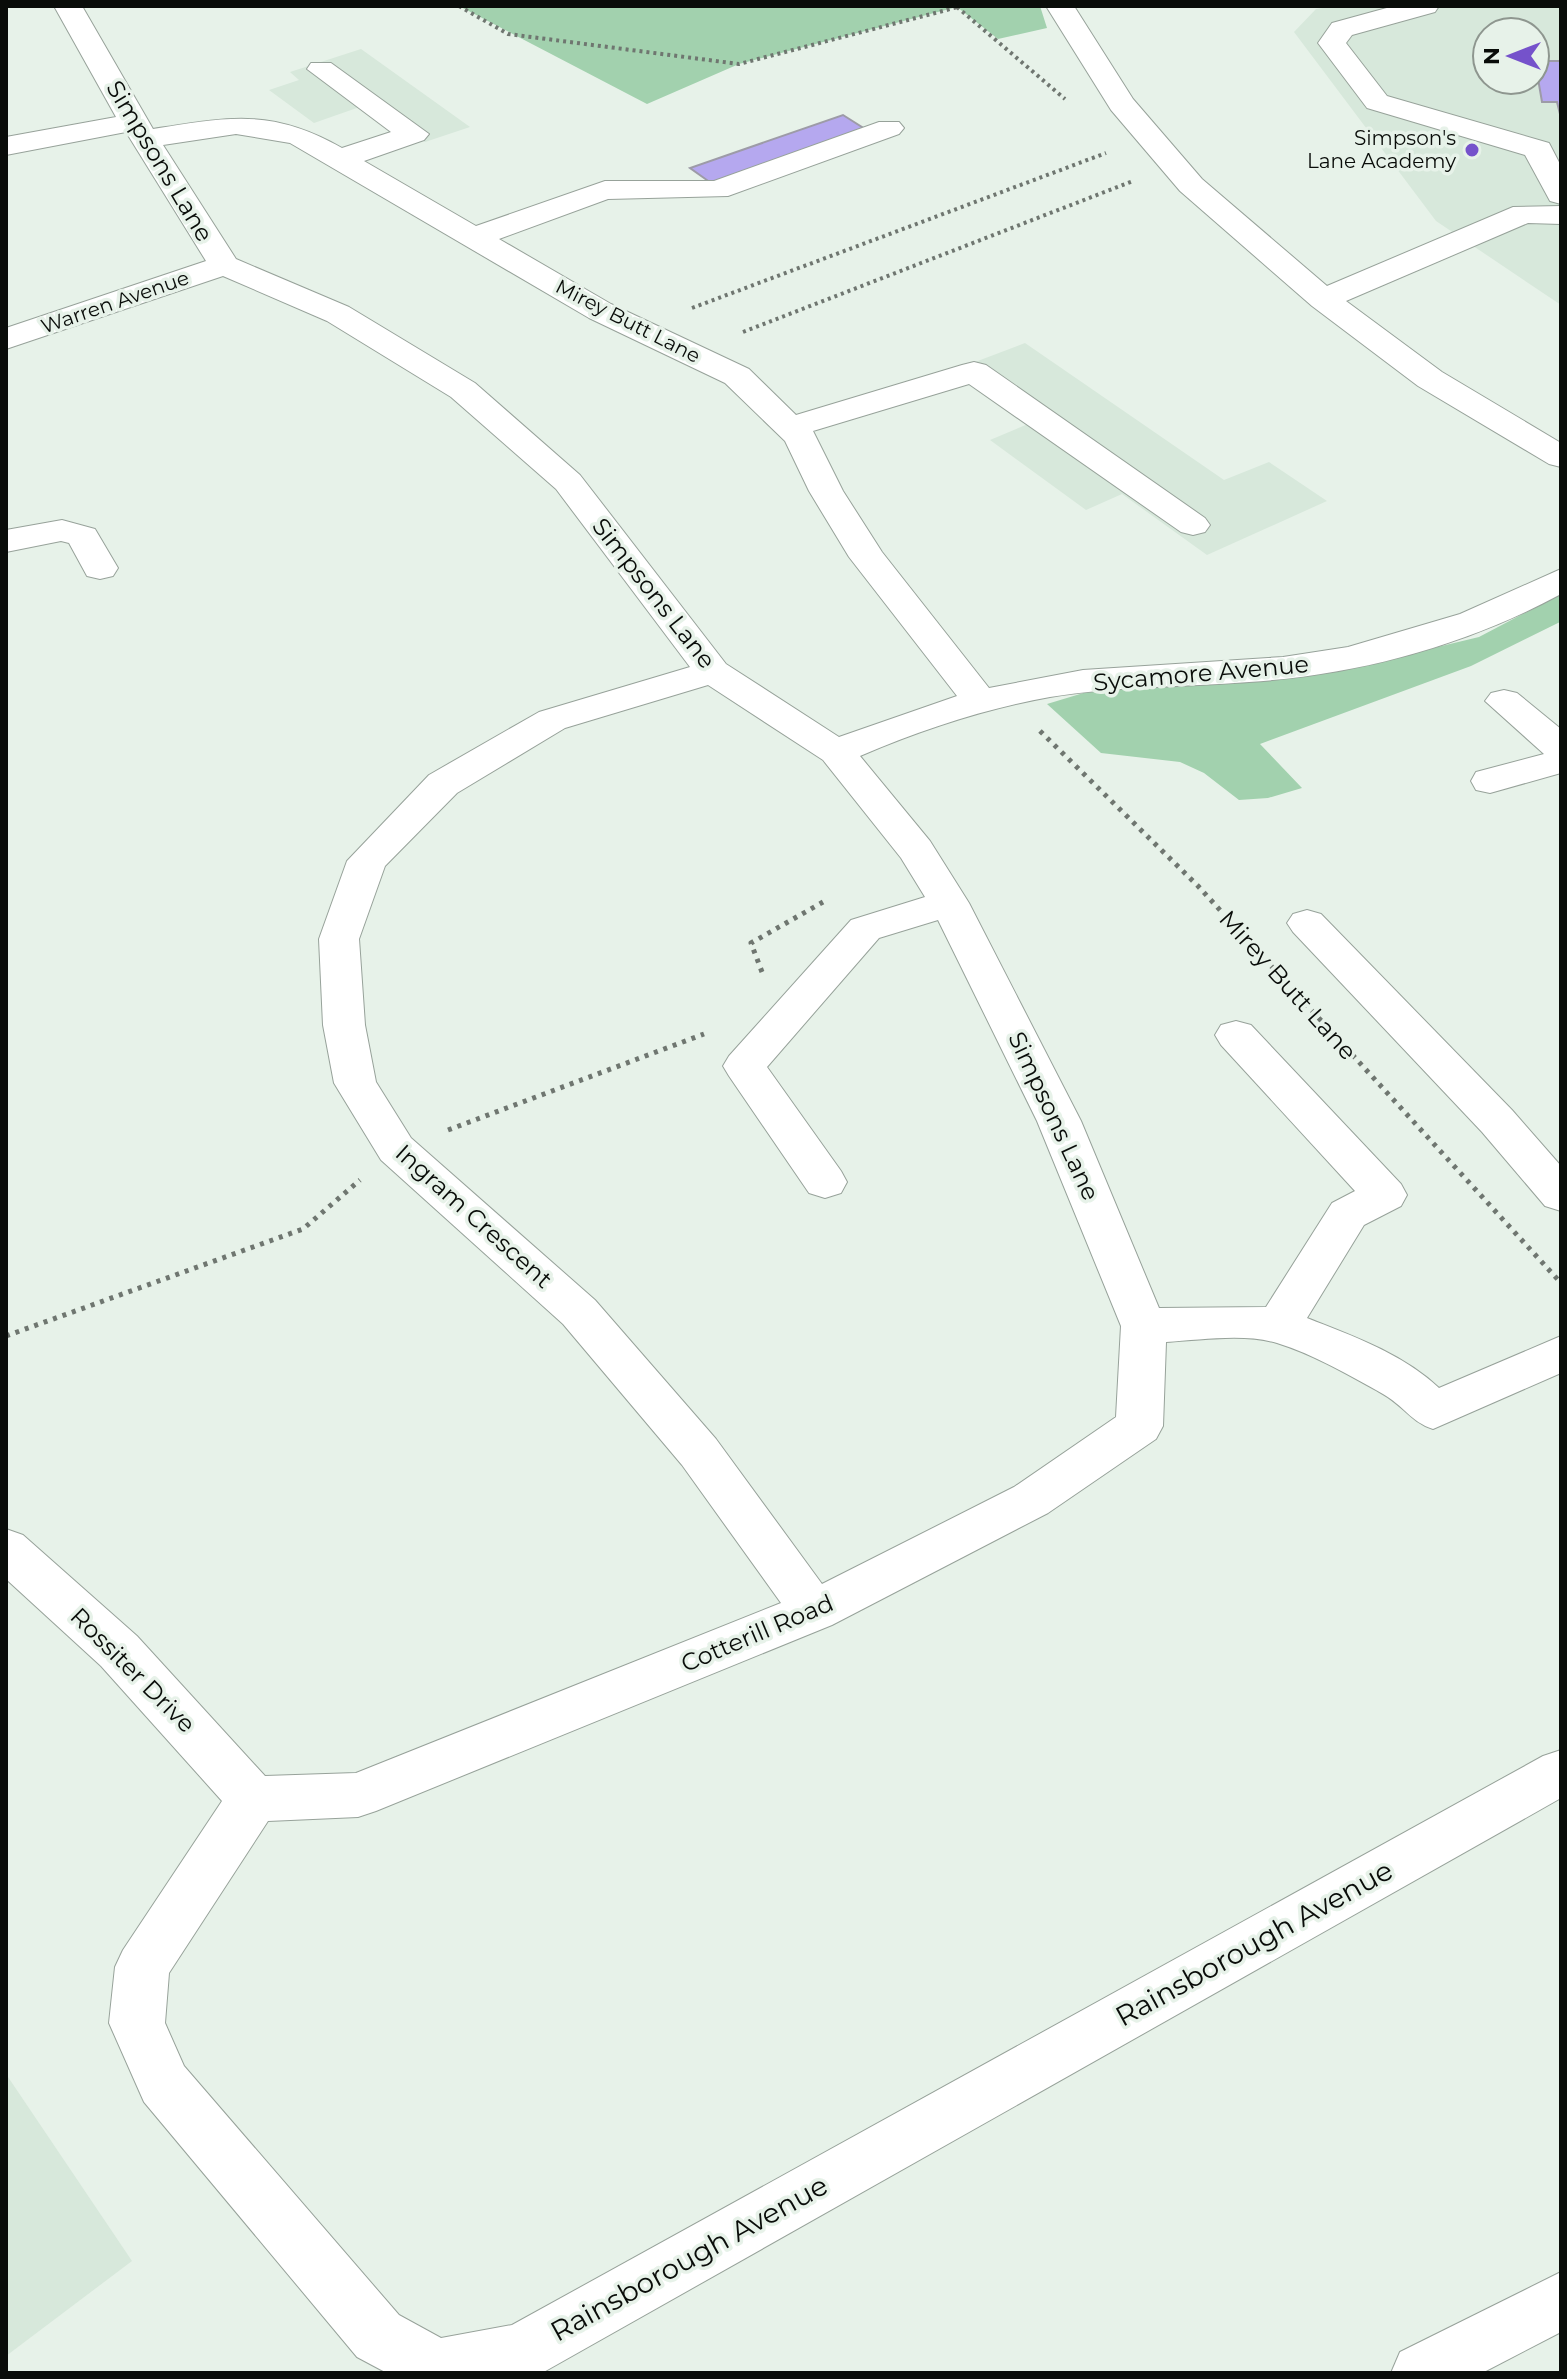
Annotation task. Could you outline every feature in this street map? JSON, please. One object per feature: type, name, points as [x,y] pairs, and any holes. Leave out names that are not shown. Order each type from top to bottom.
[{"type":"street","name":"Simpsons Lane","points":[[68,6],[224,265],[338,314],[463,390],[568,482],[713,672],[836,752],[916,850],[949,903],[1059,1121],[1144,1326]]},
{"type":"street","points":[[1060,6],[1121,104],[1173,166],[1323,299],[1430,379],[1561,457]]},
{"type":"street","points":[[1425,6],[1342,29],[1332,43],[1377,102],[1538,149],[1544,166],[1556,179],[1561,195]]},
{"type":"street","points":[[321,69],[414,134],[340,159]]},
{"type":"street","name":"Mirey Butt Lane","points":[[6,146],[140,130],[236,125],[299,136],[600,311],[737,376],[800,437],[826,491],[867,557],[993,699]]},
{"type":"street","points":[[475,237],[605,190],[717,190],[889,128]]},
{"type":"street","points":[[1323,299],[1524,214],[1561,215]]},
{"type":"street","name":"Warren Avenue","points":[[6,339],[224,265]]},
{"type":"street","points":[[790,427],[974,372],[1193,525]]},
{"type":"street","points":[[6,541],[62,530],[83,536],[100,568]]},
{"type":"street","name":"Sycamore Avenue","points":[[836,752],[891,728],[1052,686],[1315,664],[1466,626],[1519,604],[1561,580]]},
{"type":"street","name":"Ingram Crescent","points":[[713,672],[552,720],[443,784],[367,861],[339,939],[344,1025],[355,1083],[396,1149],[579,1312],[699,1452],[814,1611]]},
{"type":"street","points":[[1504,701],[1561,748]]},
{"type":"street","points":[[1490,781],[1561,761]]},
{"type":"street","points":[[825,1182],[744,1066],[865,929],[949,903]]},
{"type":"street","points":[[1307,923],[1497,1121],[1561,1195]]},
{"type":"street","points":[[1236,1035],[1385,1195],[1348,1214],[1279,1325]]},
{"type":"street","points":[[1144,1326],[1218,1322],[1279,1325],[1344,1351],[1406,1385],[1433,1411],[1561,1353]]},
{"type":"street","name":"Cotterill Road","points":[[253,1799],[358,1795],[814,1611],[1031,1500],[1139,1426],[1144,1326]]},
{"type":"street","name":"Rossiter Drive","points":[[6,1549],[119,1651],[253,1799]]},
{"type":"street","name":"Rainsborough Avenue","points":[[253,1799],[142,1967],[137,2023],[164,2084],[378,2336],[437,2368],[520,2353],[1561,1772]]},
{"type":"street","points":[[1421,2373],[1561,2301]]},
{"type":"path","points":[[459,6],[508,34],[739,64],[957,6],[1075,108]]},
{"type":"path","points":[[919,6],[928,13]]},
{"type":"path","points":[[639,328],[1147,137]]},
{"type":"path","points":[[690,353],[1173,166]]},
{"type":"path","name":"Mirey Butt Lane","points":[[993,699],[1198,886],[1561,1283]]},
{"type":"path","points":[[766,981],[751,943],[834,896]]},
{"type":"path","points":[[6,1336],[303,1229],[396,1149],[718,1029]]},
{"type":"shaded area","name":"Simpson's Lane Academy","points":[[1335,6],[1561,6],[1561,305],[1436,221],[1294,32],[1316,9]]},
{"type":"shaded area","points":[[361,49],[470,127],[425,142],[371,103],[314,123],[269,90],[299,80],[290,72]]},
{"type":"shaded area","points":[[1025,343],[1224,480],[1269,462],[1327,501],[1207,555],[1122,494],[1086,510],[990,440],[1040,419],[975,362]]},
{"type":"shaded area","points":[[6,2074],[132,2261],[6,2356]]},
{"type":"green space","points":[[459,6],[1040,6],[1047,28],[998,39],[957,7],[739,64],[647,104]]},
{"type":"green space","points":[[1561,594],[1560,622],[1471,666],[1260,744],[1302,788],[1268,798],[1239,800],[1204,773],[1180,762],[1101,753],[1047,704],[1090,691],[1371,663],[1479,637]]},
{"type":"building","points":[[1551,61],[1561,61],[1561,118],[1557,102],[1542,102],[1541,96],[1551,96]]},
{"type":"building","points":[[843,115],[865,129],[711,183],[690,168]]},
{"type":"place","name":"Simpson's Lane Academy","points":[[1472,150]]}]
